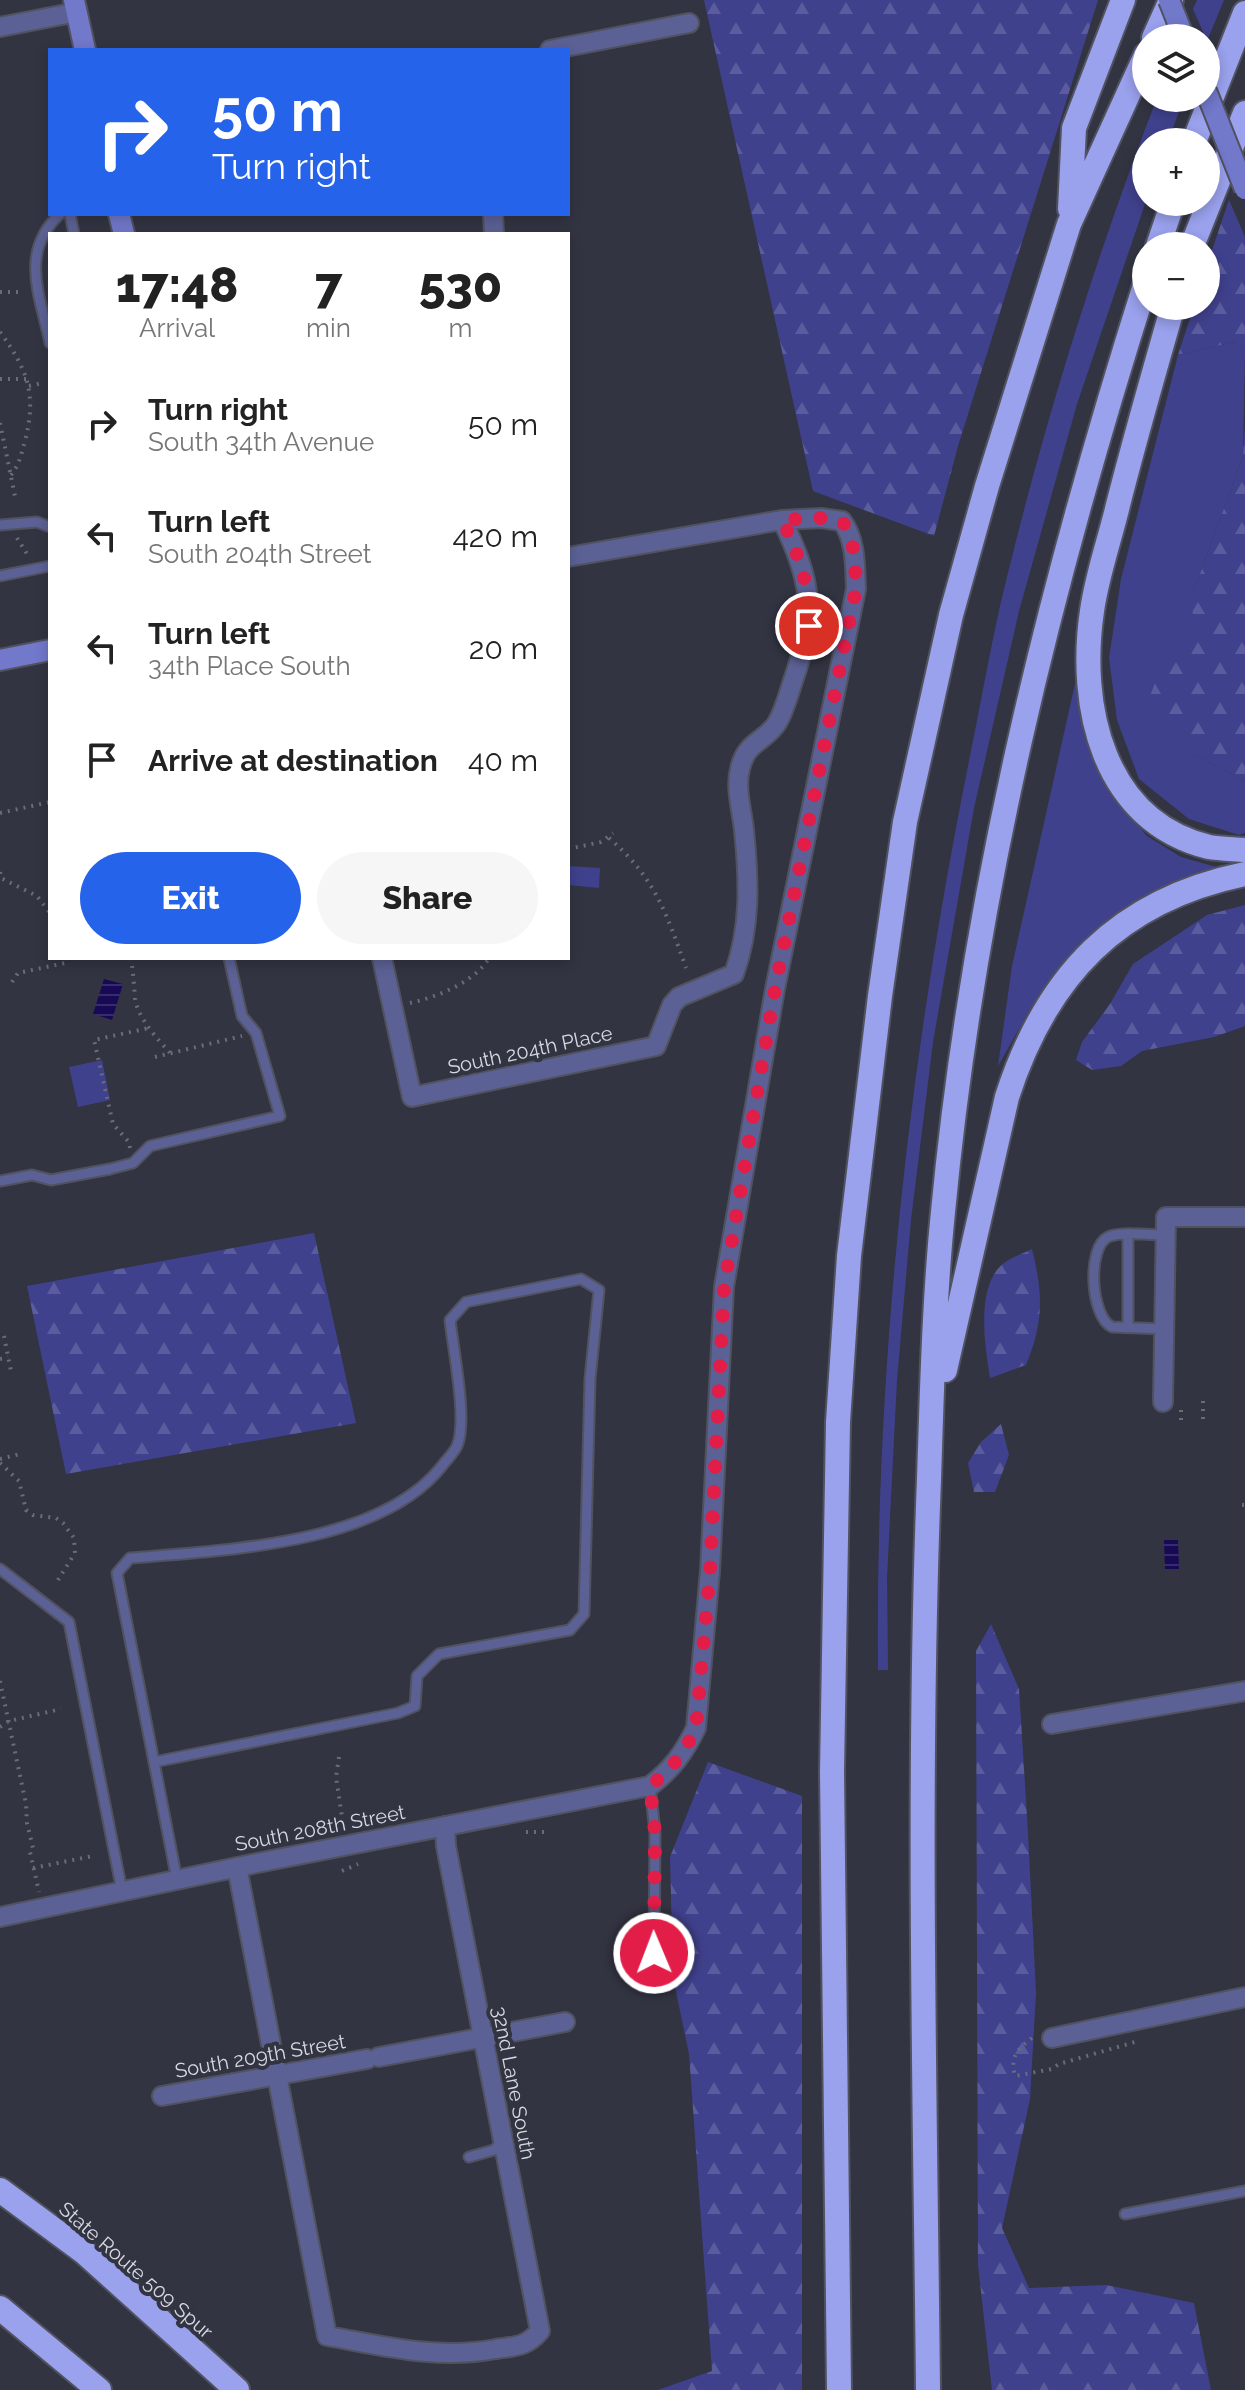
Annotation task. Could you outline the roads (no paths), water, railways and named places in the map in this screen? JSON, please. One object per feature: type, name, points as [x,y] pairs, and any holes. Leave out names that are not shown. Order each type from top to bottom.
[{"type":"highway","points":[[1069,224],[1074,128],[1123,0]]},
{"type":"highway","points":[[1160,24],[1170,0]]},
{"type":"highway","points":[[1200,128],[1245,13]]},
{"type":"highway","points":[[839,2390],[832,1772],[838,1422],[849,1256],[880,996],[905,822],[951,615],[969,549],[1069,224],[1132,86]]},
{"type":"highway","points":[[1198,232],[1245,113]]},
{"type":"highway","points":[[928,2390],[922,1807],[925,1582],[942,1214],[967,1010],[1021,732],[1058,576],[1135,320]]},
{"type":"highway","points":[[1169,320],[1134,440],[1092,610],[1088,671],[1090,698],[1108,765],[1129,797],[1141,809],[1169,830],[1196,843],[1212,848],[1245,850]]},
{"type":"highway","points":[[931,1434],[1007,1097],[1032,1031],[1065,980],[1112,933],[1163,901],[1205,884],[1245,874]]},
{"type":"highway","name":"State Route 509 Spur","points":[[0,2190],[84,2252],[237,2390]]},
{"type":"highway","points":[[0,2308],[99,2390]]},
{"type":"main road","points":[[1170,0],[1179,24]]},
{"type":"main road","points":[[76,6],[85,48]]},
{"type":"main road","points":[[1214,112],[1245,189]]},
{"type":"main road","points":[[0,660],[48,650]]},
{"type":"street","points":[[0,27],[76,6]]},
{"type":"street","points":[[560,48],[689,23]]},
{"type":"street","points":[[570,557],[782,520],[821,518],[842,521],[848,530],[854,555],[856,589],[775,989],[724,1287],[710,1571],[696,1728],[670,1771],[650,1786]]},
{"type":"street","name":"South 204th Place","points":[[382,960],[412,1097],[656,1046],[672,1005],[687,991],[720,982],[734,974],[743,944],[748,909],[745,837],[738,785],[740,769],[751,744],[776,724],[806,644],[809,626],[810,603],[805,576],[782,520]]},
{"type":"street","points":[[1172,1406],[1165,1329],[1166,1217],[1245,1217]]},
{"type":"street","points":[[1052,1724],[1245,1691]]},
{"type":"street","name":"South 208th Street","points":[[0,1917],[650,1786]]},
{"type":"street","name":"32nd Lane South","points":[[278,2075],[327,2336],[428,2354],[477,2353],[529,2344],[540,2331],[446,1846],[445,1826]]},
{"type":"street","points":[[237,1867],[278,2075]]},
{"type":"street","points":[[1052,2038],[1245,1997]]},
{"type":"street","name":"South 209th Street","points":[[162,2096],[565,2022]]},
{"type":"lane","points":[[48,332],[35,258],[45,228],[58,216]]},
{"type":"lane","points":[[0,525],[37,522],[48,526]]},
{"type":"lane","points":[[0,576],[48,566]]},
{"type":"lane","points":[[0,1181],[32,1175],[51,1180],[121,1166],[133,1163],[150,1146],[280,1116],[256,1033],[242,1016],[229,960]]},
{"type":"lane","points":[[1165,1235],[1110,1235],[1102,1241],[1095,1258],[1097,1310],[1104,1323],[1112,1327],[1165,1329]]},
{"type":"lane","points":[[1128,1235],[1128,1328]]},
{"type":"lane","points":[[154,1762],[398,1713],[415,1706],[417,1676],[439,1654],[570,1630],[584,1614],[590,1379],[599,1290],[581,1279],[466,1302],[450,1320],[461,1409],[457,1446],[429,1482],[388,1511],[351,1526],[236,1549],[130,1558],[117,1573],[177,1880]]},
{"type":"lane","points":[[0,1569],[69,1622],[122,1891]]},
{"type":"lane","points":[[650,1786],[655,1832],[654,1953]]},
{"type":"lane","points":[[469,2157],[494,2150],[503,2141]]},
{"type":"lane","points":[[1125,2214],[1245,2191]]}]
